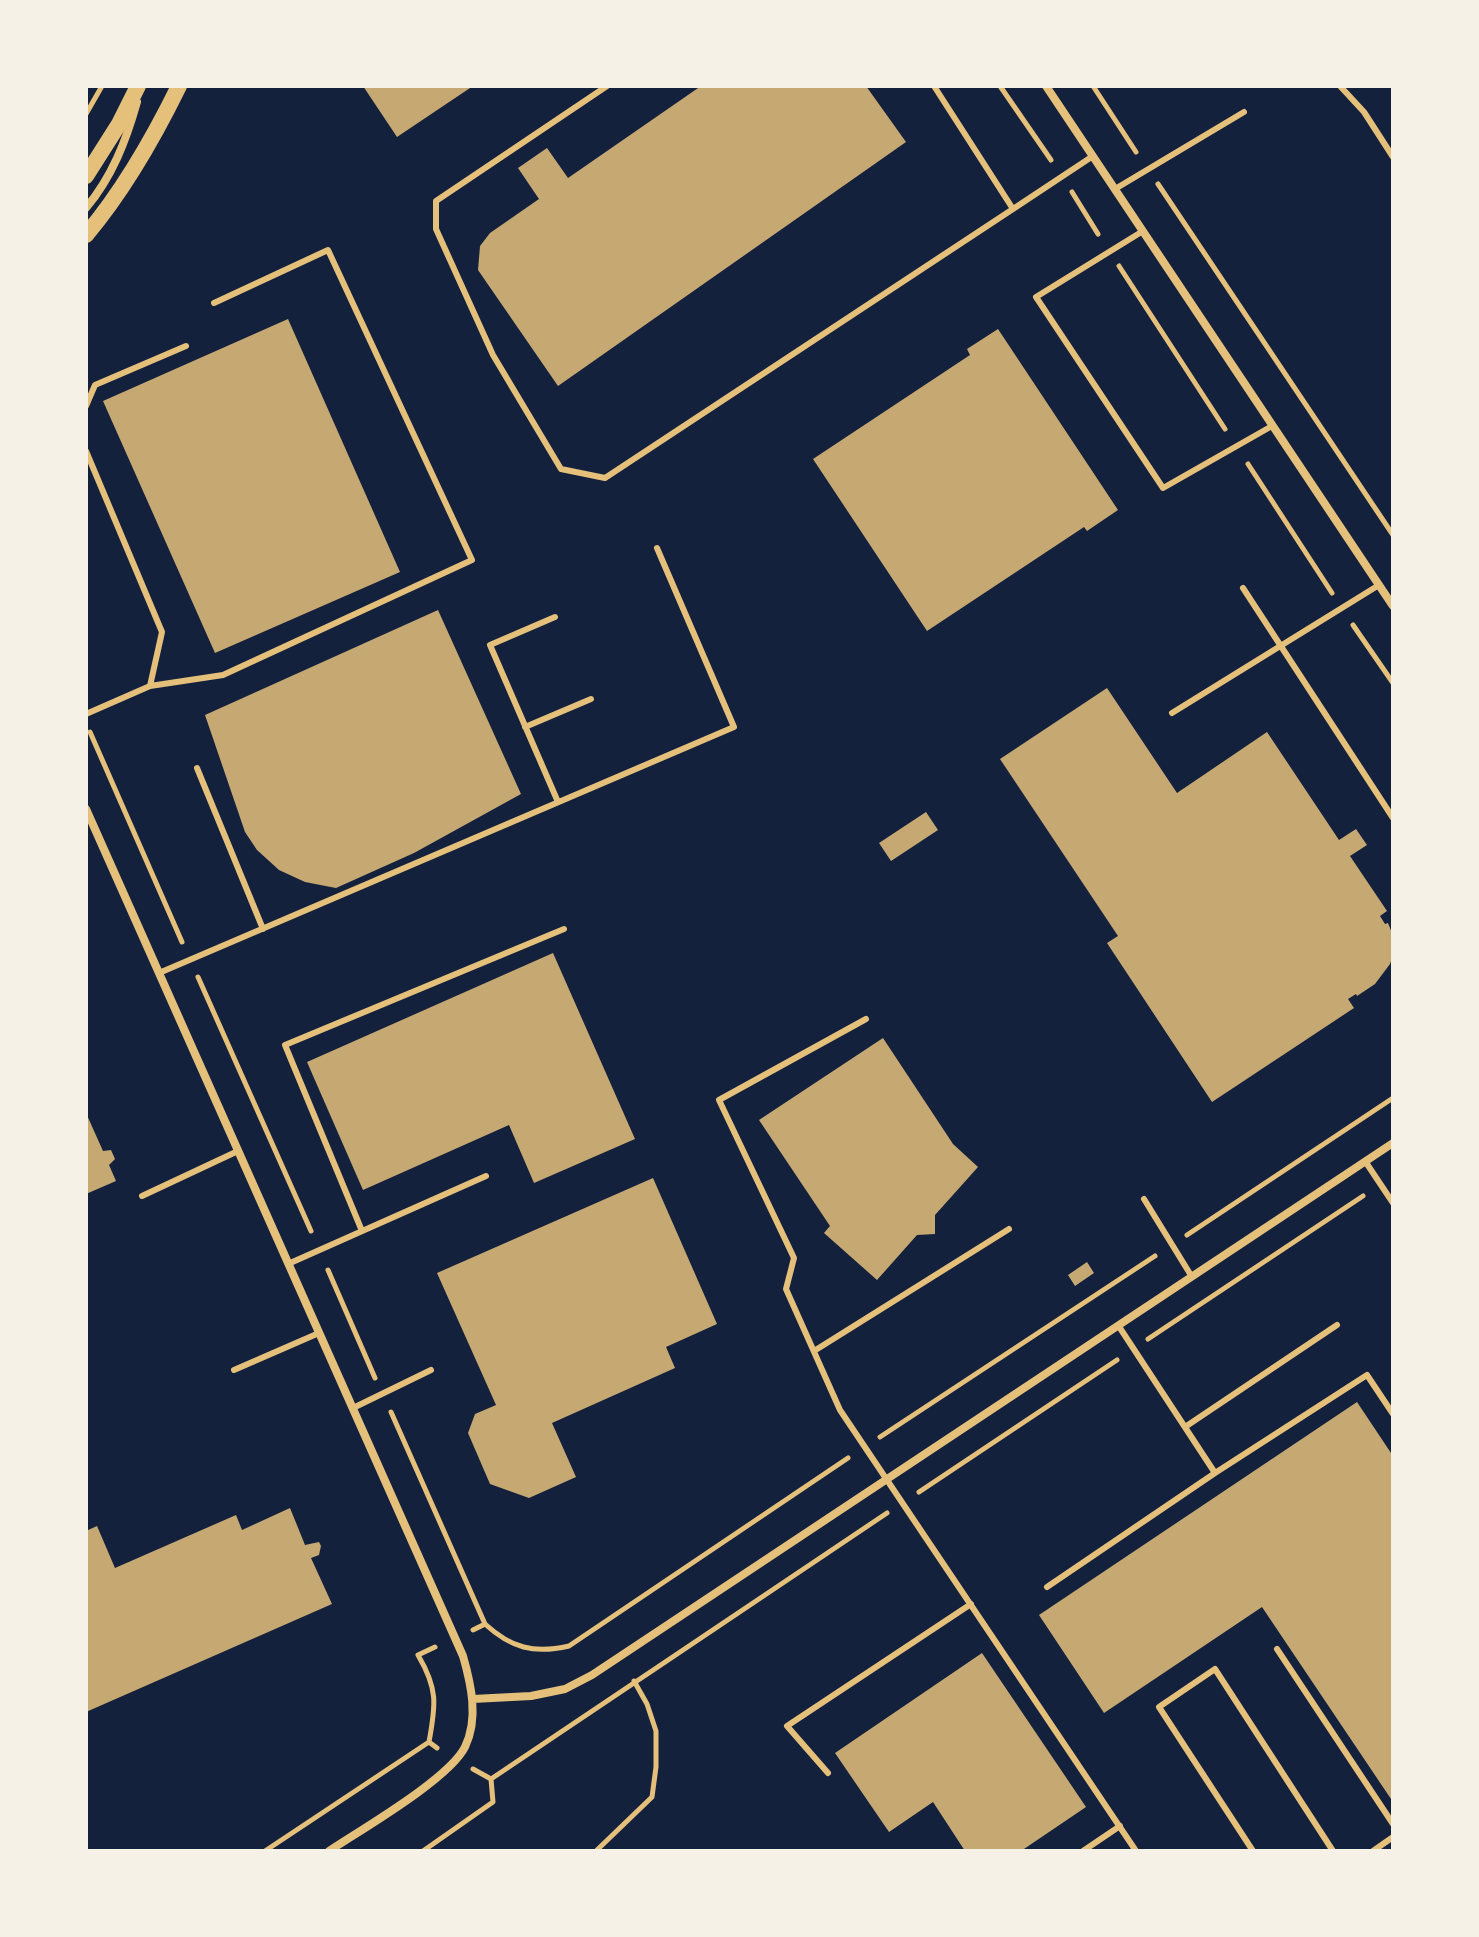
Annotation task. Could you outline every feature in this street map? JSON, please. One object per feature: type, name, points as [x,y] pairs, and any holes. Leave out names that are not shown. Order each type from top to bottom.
[{"type":"main road","points":[[86,176],[140,86]]},
{"type":"main road","points":[[86,235],[110,207],[147,148],[179,86]]},
{"type":"street","points":[[86,208],[103,187],[127,136],[140,86]]},
{"type":"street","points":[[1046,86],[1393,606]]},
{"type":"street","points":[[86,809],[463,1656],[473,1699],[465,1747],[432,1782],[329,1851]]},
{"type":"street","points":[[473,1699],[531,1696],[565,1689],[620,1656],[1393,1143]]},
{"type":"lane","points":[[607,86],[436,201],[436,229],[493,355],[561,469],[605,478],[1093,156]]},
{"type":"lane","points":[[934,86],[1013,209]]},
{"type":"lane","points":[[1340,86],[1364,112],[1393,157]]},
{"type":"lane","points":[[1115,189],[1244,112]]},
{"type":"lane","points":[[1143,231],[1036,297],[1163,488],[1272,426]]},
{"type":"lane","points":[[86,714],[150,686],[223,675],[472,560],[328,250],[214,303]]},
{"type":"lane","points":[[86,406],[95,385],[186,346]]},
{"type":"lane","points":[[86,451],[162,632],[150,686]]},
{"type":"lane","points":[[159,973],[734,727],[657,548]]},
{"type":"lane","points":[[1172,713],[1379,585]]},
{"type":"lane","points":[[1243,588],[1393,818]]},
{"type":"lane","points":[[555,617],[490,645],[558,802]]},
{"type":"lane","points":[[525,727],[591,699]]},
{"type":"lane","points":[[197,768],[263,929]]},
{"type":"lane","points":[[362,1231],[285,1045],[564,929]]},
{"type":"lane","points":[[866,1019],[719,1100],[794,1258],[786,1289],[840,1410],[1136,1851]]},
{"type":"lane","points":[[142,1196],[238,1151]]},
{"type":"lane","points":[[1365,1161],[1393,1203]]},
{"type":"lane","points":[[288,1264],[486,1176]]},
{"type":"lane","points":[[1144,1199],[1192,1277]]},
{"type":"lane","points":[[814,1351],[1009,1229]]},
{"type":"lane","points":[[1118,1325],[1215,1473]]},
{"type":"lane","points":[[1185,1427],[1337,1325]]},
{"type":"lane","points":[[234,1370],[319,1333]]},
{"type":"lane","points":[[353,1408],[431,1370]]},
{"type":"lane","points":[[1047,1587],[1367,1375],[1393,1414]]},
{"type":"lane","points":[[828,1773],[787,1726],[971,1604]]},
{"type":"lane","points":[[1277,1649],[1393,1824]]},
{"type":"lane","points":[[1253,1851],[1159,1707],[1215,1669],[1333,1851]]},
{"type":"lane","points":[[1083,1851],[1120,1826]]},
{"type":"lane","points":[[1373,1851],[1393,1837]]},
{"type":"path","points":[[86,114],[102,86]]},
{"type":"path","points":[[1000,86],[1393,683]]},
{"type":"path","points":[[1093,86],[1393,535]]},
{"type":"path","points":[[86,724],[485,1624]]},
{"type":"path","points":[[596,1851],[652,1797],[656,1767],[656,1731],[652,1718],[620,1656]]},
{"type":"path","points":[[423,1851],[493,1802],[491,1779]]},
{"type":"building","points":[[363,86],[473,86],[397,137]]},
{"type":"building","points":[[701,86],[866,86],[906,142],[558,386],[478,270],[480,246],[490,233],[539,199],[518,168],[547,148],[568,178]]},
{"type":"building","points":[[288,319],[400,572],[215,653],[103,401]]},
{"type":"building","points":[[998,329],[1118,510],[1087,531],[1084,527],[927,631],[813,459],[970,355],[967,349]]},
{"type":"building","points":[[438,610],[521,794],[414,853],[336,888],[305,882],[279,870],[257,850],[245,832],[205,715]]},
{"type":"building","points":[[1107,688],[1177,793],[1267,732],[1339,840],[1356,829],[1367,845],[1350,856],[1387,911],[1380,916],[1385,924],[1388,923],[1392,933],[1393,955],[1390,964],[1375,984],[1348,999],[1354,1008],[1212,1102],[1107,943],[1118,936],[1000,759]]},
{"type":"building","points":[[926,812],[938,830],[891,861],[879,843]]},
{"type":"building","points":[[553,953],[635,1139],[534,1183],[509,1125],[363,1190],[307,1062]]},
{"type":"building","points":[[883,1038],[953,1144],[978,1167],[935,1215],[935,1234],[917,1235],[877,1280],[824,1233],[830,1226],[759,1120]]},
{"type":"building","points":[[86,1113],[103,1151],[111,1150],[115,1159],[109,1165],[116,1181],[86,1194]]},
{"type":"building","points":[[653,1178],[717,1324],[666,1347],[675,1368],[552,1423],[576,1477],[529,1498],[490,1484],[468,1433],[475,1414],[496,1405],[437,1273]]},
{"type":"building","points":[[1087,1262],[1094,1273],[1075,1286],[1068,1275]]},
{"type":"building","points":[[1357,1402],[1393,1456],[1393,1802],[1262,1607],[1104,1713],[1039,1615]]},
{"type":"building","points":[[290,1508],[305,1545],[319,1542],[321,1546],[319,1555],[311,1558],[332,1604],[86,1712],[86,1531],[97,1526],[115,1568],[236,1515],[242,1530]]},
{"type":"building","points":[[982,1653],[1086,1807],[1021,1851],[965,1851],[933,1802],[889,1832],[835,1753]]}]
